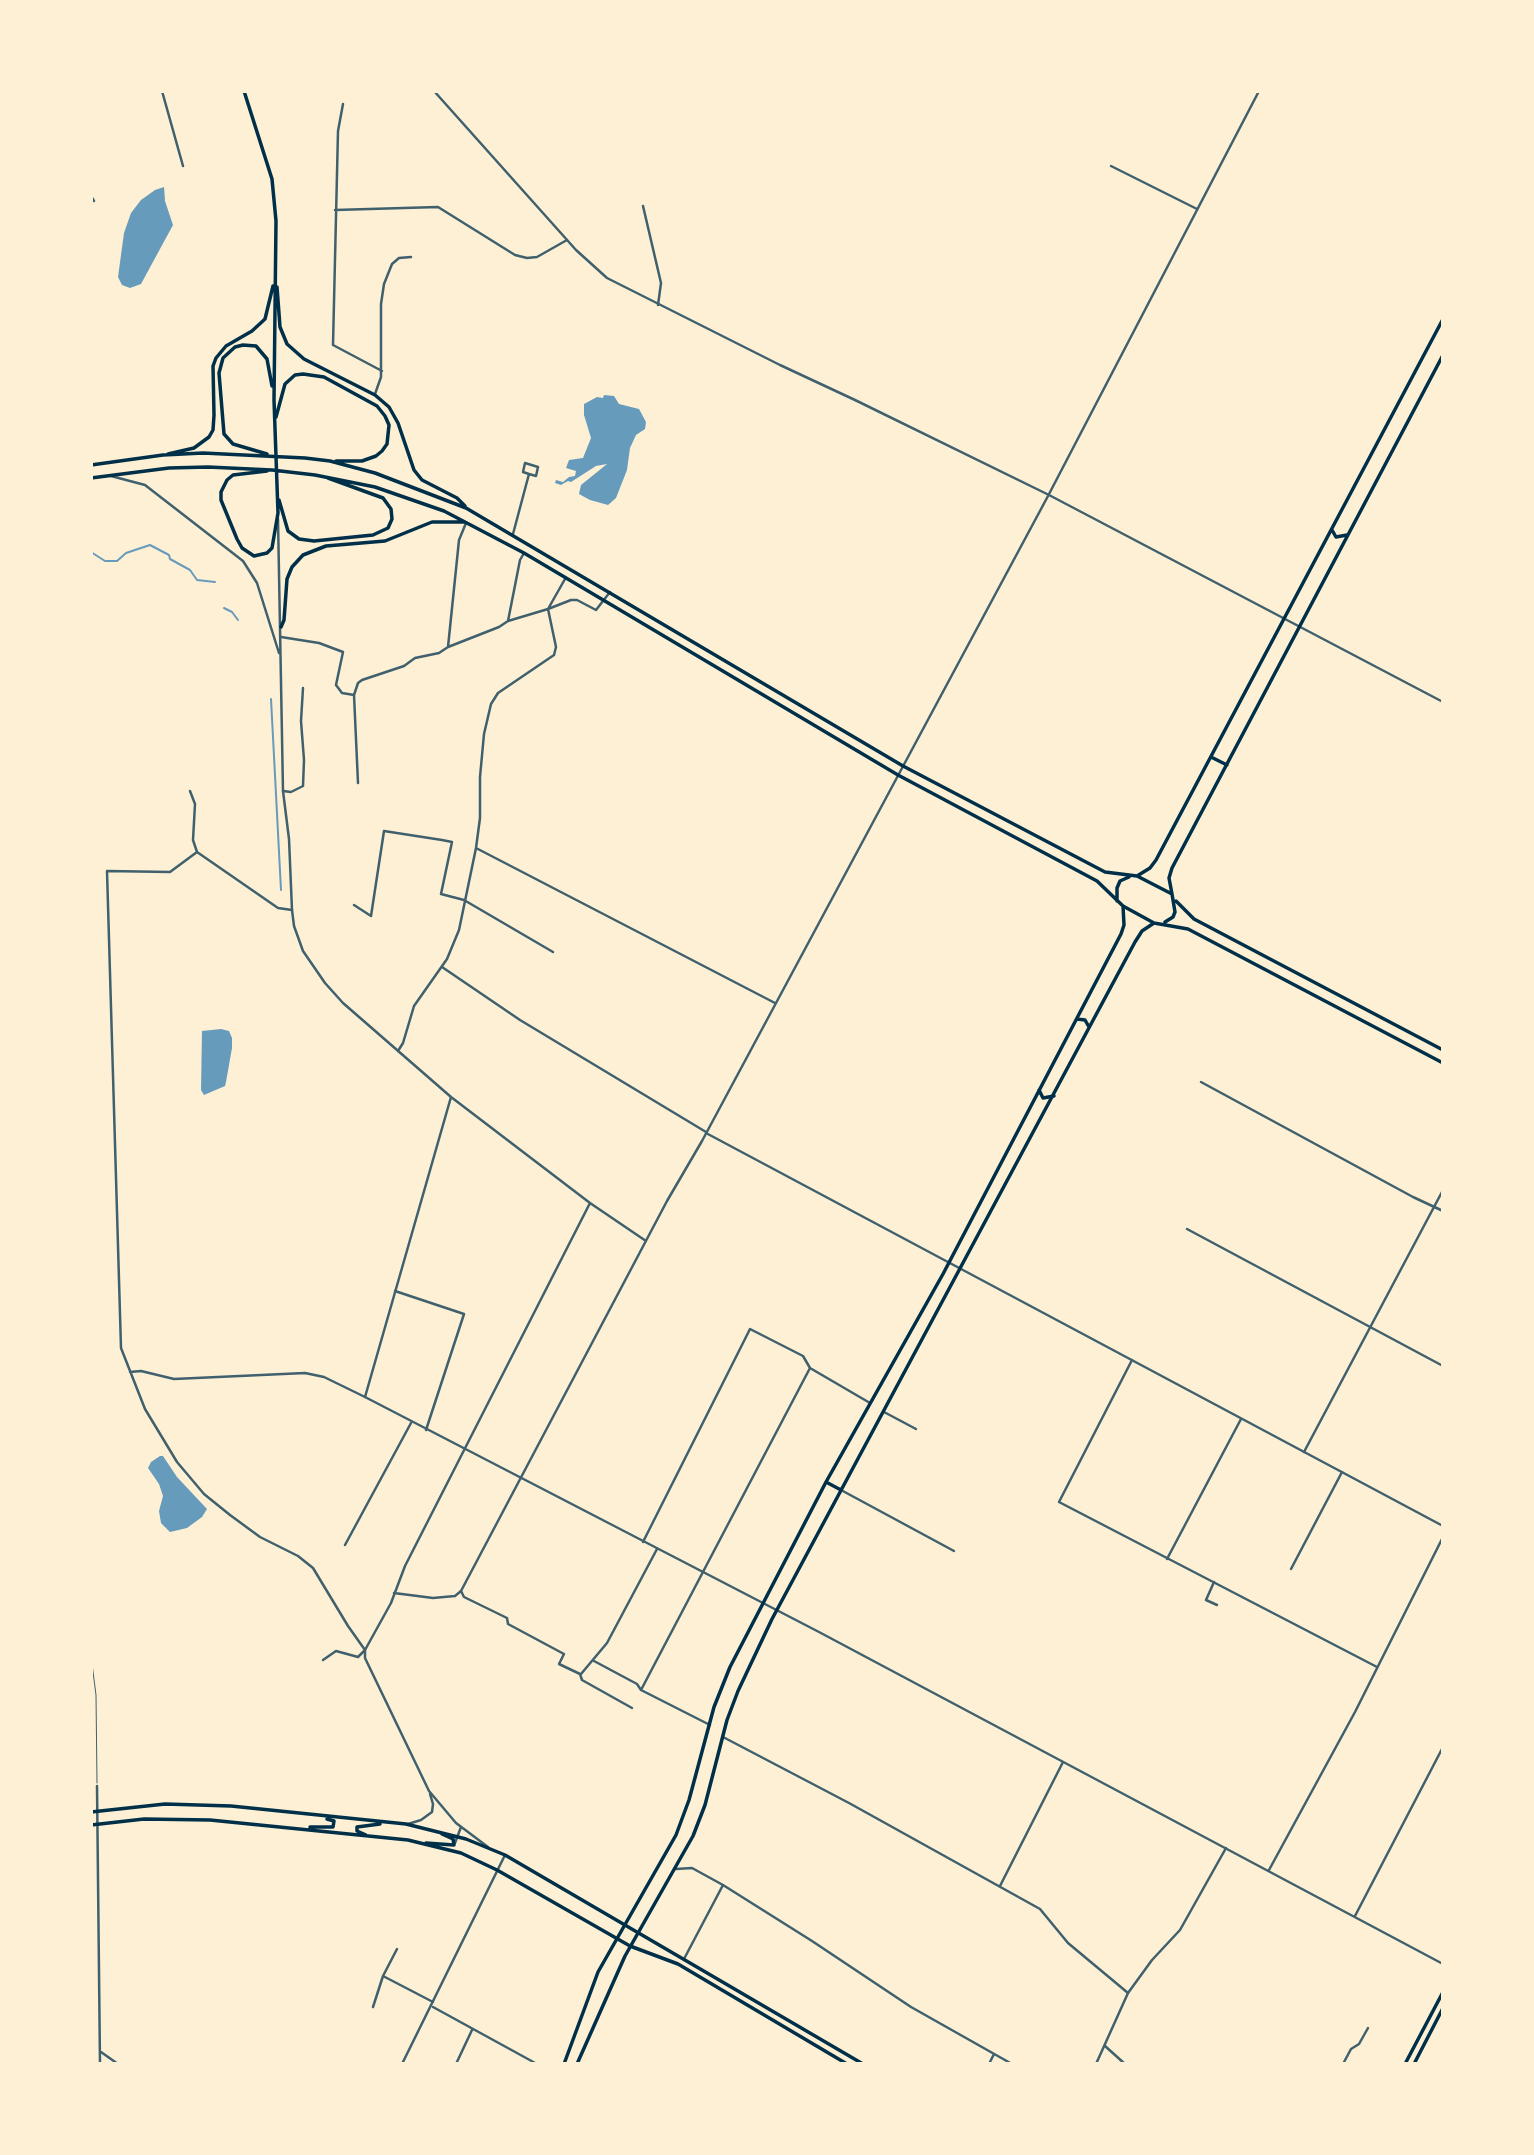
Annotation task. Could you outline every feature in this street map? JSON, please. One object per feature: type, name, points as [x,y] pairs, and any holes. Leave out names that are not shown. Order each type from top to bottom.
[{"type":"main road","points":[[244,91],[269,168],[274,194],[274,391],[275,423],[277,497],[278,513],[272,548],[260,556],[254,556],[242,548],[220,492],[233,475],[272,470],[306,474],[323,476],[390,491],[426,503],[535,559],[898,775],[1097,881],[1122,906],[1157,923],[1188,929],[1443,1063]]},
{"type":"main road","points":[[275,280],[280,327],[287,344],[304,359],[374,396],[389,407],[395,415],[408,458],[418,476],[457,498],[466,508]]},
{"type":"main road","points":[[163,456],[199,445],[209,437],[213,430],[213,366],[216,358],[226,346],[253,331],[265,319],[275,280]]},
{"type":"main road","points":[[1137,876],[1150,868],[1156,860],[1443,318]]},
{"type":"main road","points":[[274,391],[267,359],[262,351],[256,346],[243,345],[228,352],[220,365],[219,373],[222,428],[227,439],[233,444],[271,456],[362,461],[382,451],[387,444],[389,425],[377,406],[324,377],[303,374],[295,375],[285,384],[275,423]]},
{"type":"main road","points":[[577,2064],[630,1946],[676,1869],[692,1836],[705,1805],[722,1737],[738,1690],[777,1610],[1135,942],[1142,931],[1173,917],[1174,900],[1169,878],[1172,869],[1443,355]]},
{"type":"main road","points":[[91,465],[163,456],[255,452]]},
{"type":"main road","points":[[330,461],[395,480],[466,508],[903,766],[1105,872],[1137,876],[1172,894]]},
{"type":"main road","points":[[91,478],[169,468],[208,467],[256,471]]},
{"type":"main road","points":[[277,497],[288,531],[299,539],[314,541],[373,536],[388,528],[392,519],[391,509],[383,498],[323,476]]},
{"type":"main road","points":[[281,627],[284,620],[287,579],[292,567],[303,555],[326,546],[385,541],[432,522],[466,522]]},
{"type":"main road","points":[[1332,528],[1336,537],[1349,535]]},
{"type":"main road","points":[[535,559],[542,558],[540,550]]},
{"type":"main road","points":[[1211,757],[1227,765]]},
{"type":"main road","points":[[952,804],[957,795]]},
{"type":"main road","points":[[1117,902],[1116,888],[1124,878],[1130,876]]},
{"type":"main road","points":[[1174,900],[1194,919],[1442,1048]]},
{"type":"main road","points":[[564,2064],[598,1972],[676,1835],[730,1667],[826,1482],[949,1262],[1121,934],[1124,925],[1122,906]]},
{"type":"main road","points":[[1355,1015],[1359,1014],[1360,1006]]},
{"type":"main road","points":[[1370,1023],[1367,1017],[1374,1013]]},
{"type":"main road","points":[[1075,1021],[1085,1020],[1089,1029]]},
{"type":"main road","points":[[1040,1088],[1043,1098],[1054,1095]]},
{"type":"main road","points":[[826,1482],[841,1490]]},
{"type":"main road","points":[[91,1812],[165,1804],[211,1804],[406,1824],[457,1836],[505,1855],[863,2064]]},
{"type":"main road","points":[[304,1828],[335,1825],[333,1820],[318,1816]]},
{"type":"main road","points":[[91,1825],[167,1818],[210,1820],[424,1843],[461,1853],[497,1870],[630,1946],[678,1964],[847,2064]]},
{"type":"main road","points":[[367,1836],[357,1831],[357,1827],[383,1823]]},
{"type":"main road","points":[[424,1843],[450,1846],[455,1843],[453,1839],[439,1832]]},
{"type":"main road","points":[[1405,2064],[1443,1992]]},
{"type":"main road","points":[[1414,2064],[1443,2008]]},
{"type":"street","points":[[162,91],[183,166]]},
{"type":"street","points":[[433,91],[567,240],[607,278],[1049,495],[1443,702]]},
{"type":"street","points":[[394,1593],[433,1598],[455,1596],[461,1591],[646,1241],[1049,495],[1259,91]]},
{"type":"street","points":[[343,104],[338,131],[332,345],[382,370]]},
{"type":"street","points":[[1111,166],[1197,209]]},
{"type":"street","points":[[91,196],[94,201]]},
{"type":"street","points":[[643,206],[659,269],[662,289],[658,305]]},
{"type":"street","points":[[335,210],[438,207],[515,255],[527,258],[537,257],[567,240]]},
{"type":"street","points":[[374,396],[382,370],[384,284],[392,264],[399,258],[411,257]]},
{"type":"street","points":[[525,463],[538,467],[536,476],[528,474],[523,472],[525,463]]},
{"type":"street","points":[[513,534],[528,474]]},
{"type":"street","points":[[107,475],[145,485],[237,555],[250,570],[272,625],[280,658]]},
{"type":"street","points":[[278,513],[283,791],[289,839],[292,910],[294,926],[303,951],[325,983],[344,1003],[451,1097],[590,1203],[646,1241]]},
{"type":"street","points":[[448,647],[460,538],[466,522]]},
{"type":"street","points":[[508,621],[520,560],[524,553]]},
{"type":"street","points":[[398,1051],[414,1006],[442,967],[457,937],[476,848],[481,804],[480,777],[488,712],[498,693],[554,654],[556,647],[548,609],[566,578]]},
{"type":"street","points":[[358,783],[354,695],[358,683],[404,666],[415,658],[439,653],[508,621],[561,603],[577,600],[596,610],[610,592]]},
{"type":"street","points":[[281,637],[319,643],[343,652],[336,685],[342,693],[354,695]]},
{"type":"street","points":[[283,791],[291,792],[303,786],[303,688]]},
{"type":"street","points":[[190,791],[195,804],[193,840],[197,852],[278,908],[292,910]]},
{"type":"street","points":[[354,905],[371,916],[384,831],[452,842],[441,894],[464,900],[553,952]]},
{"type":"street","points":[[476,848],[775,1003]]},
{"type":"street","points":[[197,852],[170,872],[107,871],[121,1348],[145,1409],[177,1462],[204,1494],[230,1515],[260,1537],[306,1562],[318,1576],[365,1650],[365,1658],[433,1804],[432,1812],[421,1820],[406,1824]]},
{"type":"street","points":[[442,967],[520,1020],[706,1133],[1443,1526]]},
{"type":"street","points":[[1201,1082],[1443,1211]]},
{"type":"street","points":[[365,1397],[451,1097]]},
{"type":"street","points":[[1304,1452],[1443,1190]]},
{"type":"street","points":[[323,1660],[336,1651],[358,1657],[365,1650],[590,1203]]},
{"type":"street","points":[[1187,1229],[1443,1367]]},
{"type":"street","points":[[395,1291],[464,1314],[426,1430]]},
{"type":"street","points":[[643,1542],[750,1329],[803,1356],[810,1368],[870,1403]]},
{"type":"street","points":[[1132,1360],[1059,1502],[1377,1667]]},
{"type":"street","points":[[641,1690],[810,1368]]},
{"type":"street","points":[[130,1372],[141,1371],[174,1379],[284,1373],[324,1377],[777,1610],[1443,1964]]},
{"type":"street","points":[[884,1412],[916,1429]]},
{"type":"street","points":[[1167,1559],[1241,1419]]},
{"type":"street","points":[[345,1545],[411,1423]]},
{"type":"street","points":[[1291,1569],[1342,1472]]},
{"type":"street","points":[[841,1490],[954,1551]]},
{"type":"street","points":[[1269,1870],[1443,1537]]},
{"type":"street","points":[[580,1674],[607,1643],[657,1549]]},
{"type":"street","points":[[1214,1582],[1206,1600],[1217,1605]]},
{"type":"street","points":[[461,1591],[464,1597],[507,1618],[508,1624],[564,1654],[559,1664],[580,1674],[582,1680],[632,1708]]},
{"type":"street","points":[[594,1661],[637,1684],[641,1690],[710,1724]]},
{"type":"street","points":[[722,1737],[832,1793],[1040,1909],[1068,1943],[1128,1993]]},
{"type":"street","points":[[1355,1916],[1443,1747]]},
{"type":"street","points":[[1000,1886],[1063,1762]]},
{"type":"street","points":[[97,1786],[100,2064]]},
{"type":"street","points":[[429,1791],[461,1827],[488,1847]]},
{"type":"street","points":[[455,1843],[461,1827]]},
{"type":"street","points":[[1096,2064],[1128,1993],[1152,1959],[1180,1930],[1226,1848]]},
{"type":"street","points":[[402,2064],[505,1855]]},
{"type":"street","points":[[676,1869],[692,1868],[723,1885],[911,2007],[1012,2064]]},
{"type":"street","points":[[684,1959],[723,1885]]},
{"type":"street","points":[[373,2007],[383,1976],[397,1949]]},
{"type":"street","points":[[383,1976],[472,2030],[537,2064]]},
{"type":"street","points":[[1343,2064],[1368,2028]]},
{"type":"street","points":[[456,2064],[472,2030]]},
{"type":"street","points":[[1105,2046],[1125,2064]]},
{"type":"street","points":[[100,2052],[118,2064]]},
{"type":"street","points":[[989,2064],[994,2054]]},
{"type":"lane","points":[[91,1656],[96,1695],[97,1786]]},
{"type":"water","points":[[164,187],[165,201],[173,225],[141,284],[130,288],[122,285],[118,277],[124,233],[131,213],[141,200]]},
{"type":"water","points":[[604,395],[614,396],[619,404],[639,409],[646,422],[645,429],[636,435],[630,448],[627,470],[616,498],[608,505],[579,494],[581,485],[607,464],[596,466],[571,482],[561,485],[555,483],[556,480],[563,482],[575,476],[576,471],[566,468],[569,460],[583,458],[591,438],[584,415],[584,404],[597,397],[603,398]]},
{"type":"water","points":[[202,1031],[229,1031],[232,1038],[225,1086],[204,1095],[201,1090]]},
{"type":"water","points":[[163,1456],[177,1477],[207,1509],[202,1517],[187,1528],[170,1532],[161,1523],[159,1511],[163,1496],[159,1484],[148,1468],[151,1462]]},
{"type":"waterway","points":[[91,552],[105,561],[117,561],[126,553],[150,545],[190,570],[197,580],[215,582]]},
{"type":"waterway","points":[[224,608],[232,612],[238,620]]},
{"type":"waterway","points":[[271,699],[281,890]]}]
